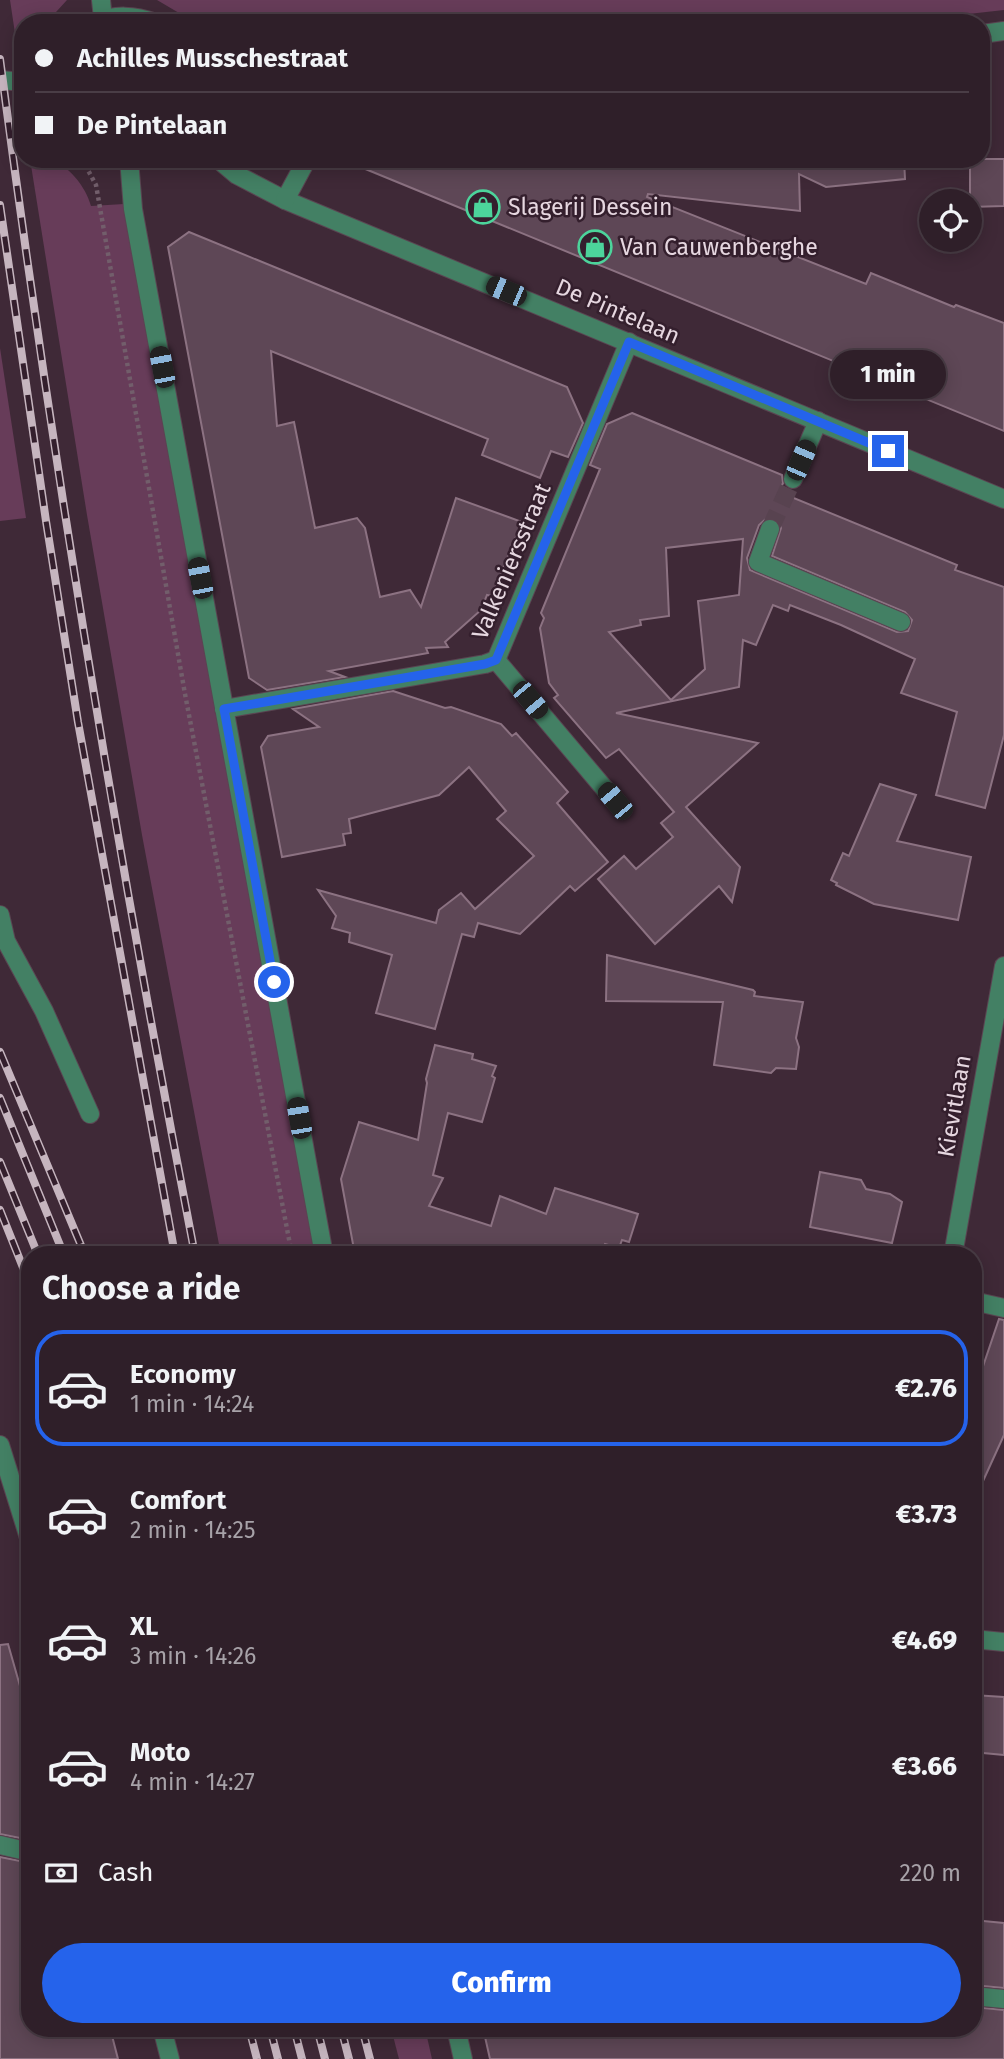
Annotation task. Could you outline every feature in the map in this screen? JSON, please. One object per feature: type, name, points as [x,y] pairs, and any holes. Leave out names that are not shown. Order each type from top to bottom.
[{"type":"street","points":[[130,168],[132,201],[322,1246]]},
{"type":"street","name":"De Pintelaan","points":[[229,168],[285,200],[1004,499]]},
{"type":"street","points":[[285,200],[302,168]]},
{"type":"street","name":"Valkeniersstraat","points":[[224,709],[496,660],[629,342]]},
{"type":"street","points":[[793,479],[818,421]]},
{"type":"street","points":[[770,529],[758,562],[901,622]]},
{"type":"street","points":[[496,660],[615,801]]},
{"type":"street","points":[[0,915],[6,940],[44,1011],[90,1114]]},
{"type":"street","name":"Kievitlaan","points":[[955,1246],[1004,966]]},
{"type":"street","points":[[982,1303],[1004,1308]]},
{"type":"street","points":[[0,1445],[21,1512]]},
{"type":"street","points":[[982,1640],[1004,1642]]},
{"type":"street","points":[[0,1845],[21,1850]]},
{"type":"street","points":[[982,1997],[1004,1999]]},
{"type":"street","points":[[164,2037],[170,2059]]},
{"type":"street","points":[[458,2037],[463,2059]]},
{"type":"path","points":[[87,168],[96,185],[185,694],[290,1246]]},
{"type":"shaded area","points":[[10,0],[67,0],[54,14],[14,14],[14,27]]},
{"type":"shaded area","points":[[157,0],[1004,0],[1004,10],[968,14],[181,14]]},
{"type":"shaded area","points":[[31,168],[65,168],[80,184],[91,206],[124,204],[314,1246],[219,1246],[142,835]]},
{"type":"shaded area","points":[[0,348],[26,518],[0,521]]},
{"type":"shaded area","points":[[393,2037],[427,2037],[432,2059],[399,2059]]},
{"type":"building","points":[[990,159],[1004,159],[1004,206],[982,207],[982,189],[970,189],[970,168],[990,168]]},
{"type":"building","points":[[363,168],[904,168],[905,179],[826,187],[799,174],[800,211],[648,194],[647,197],[866,284],[871,273],[954,307],[956,305],[1004,323],[1004,431]]},
{"type":"building","points":[[189,232],[567,387],[583,423],[568,457],[551,451],[540,478],[482,455],[488,439],[271,351],[277,426],[294,422],[315,528],[357,518],[365,528],[380,597],[410,590],[421,607],[456,498],[522,522],[492,596],[487,595],[481,610],[445,642],[448,647],[426,648],[428,653],[329,671],[345,677],[267,690],[249,678],[168,247]]},
{"type":"building","points":[[632,413],[782,475],[783,483],[779,492],[957,565],[955,570],[1004,587],[1004,735],[985,808],[936,795],[957,712],[901,693],[915,659],[790,605],[788,611],[773,605],[756,645],[743,640],[739,687],[616,713],[758,743],[686,807],[740,867],[732,902],[719,886],[655,944],[598,879],[624,856],[636,869],[673,837],[661,823],[674,812],[619,749],[606,758],[554,698],[558,695],[549,683],[540,628],[544,618],[541,613],[600,469],[590,465],[607,424]],"holes":[[[767,518],[778,521],[781,528],[772,556],[905,612],[912,620],[908,631],[897,632],[750,570],[747,558],[759,525]],[[743,539],[739,595],[698,601],[705,669],[671,700],[609,632],[641,625],[640,620],[669,616],[666,548]]]},
{"type":"building","points":[[393,691],[501,724],[512,736],[516,733],[568,792],[557,803],[608,862],[575,891],[570,886],[520,934],[478,923],[474,937],[462,934],[435,1029],[376,1013],[392,955],[349,942],[350,933],[332,928],[336,916],[318,890],[436,923],[439,910],[461,893],[475,909],[534,856],[497,819],[506,811],[469,767],[439,795],[349,819],[351,833],[343,834],[345,845],[282,857],[261,747],[268,736],[319,727],[293,709]]},
{"type":"building","points":[[880,784],[916,795],[897,841],[971,857],[958,920],[874,904],[831,880],[843,853],[849,856]]},
{"type":"building","points":[[607,955],[753,990],[754,996],[803,1002],[796,1038],[799,1047],[796,1069],[776,1068],[771,1073],[714,1065],[723,1002],[606,1001]]},
{"type":"building","points":[[435,1045],[473,1054],[472,1059],[496,1066],[482,1122],[448,1113],[433,1175],[443,1178],[429,1206],[491,1226],[500,1196],[546,1214],[555,1188],[638,1214],[629,1242],[622,1240],[620,1246],[353,1246],[341,1179],[359,1122],[418,1140],[426,1079]]},
{"type":"building","points":[[820,1172],[861,1180],[866,1189],[890,1194],[902,1202],[892,1243],[810,1227]]},
{"type":"building","points":[[999,1319],[1004,1320],[1004,1435],[982,1483],[982,1369]]},
{"type":"building","points":[[8,1644],[21,1690],[21,1838],[0,1834],[0,1645]]},
{"type":"building","points":[[982,1696],[1004,1697],[1004,1755],[982,1753]]},
{"type":"building","points":[[0,1857],[21,1861],[21,2037],[112,2037],[118,2059],[0,2059]]},
{"type":"building","points":[[982,1921],[1004,1923],[1004,1988],[982,1986]]},
{"type":"building","points":[[982,2008],[1004,2010],[1004,2059],[490,2059],[485,2037],[982,2037]]},
{"type":"tunnel","points":[[770,529],[793,479]]},
{"type":"railway","points":[[0,59],[14,164]]},
{"type":"railway","points":[[15,168],[88,658],[139,957],[193,1246]]},
{"type":"railway","points":[[0,205],[78,722],[173,1246]]},
{"type":"railway","points":[[0,1052],[81,1246]]},
{"type":"railway","points":[[0,1098],[60,1246]]},
{"type":"railway","points":[[0,1162],[34,1246]]},
{"type":"railway","points":[[0,1210],[21,1262]]},
{"type":"railway","points":[[251,2037],[257,2059]]},
{"type":"railway","points":[[272,2037],[278,2059]]},
{"type":"railway","points":[[296,2037],[302,2059]]},
{"type":"railway","points":[[319,2037],[325,2059]]},
{"type":"railway","points":[[343,2037],[349,2059]]},
{"type":"railway","points":[[364,2037],[370,2059]]},
{"type":"place","name":"Slagerij Dessein","points":[[483,207]]},
{"type":"place","name":"Van Cauwenberghe","points":[[595,247]]},
{"type":"route","points":[[274,982],[224,709],[496,660],[629,342],[888,451]]}]
